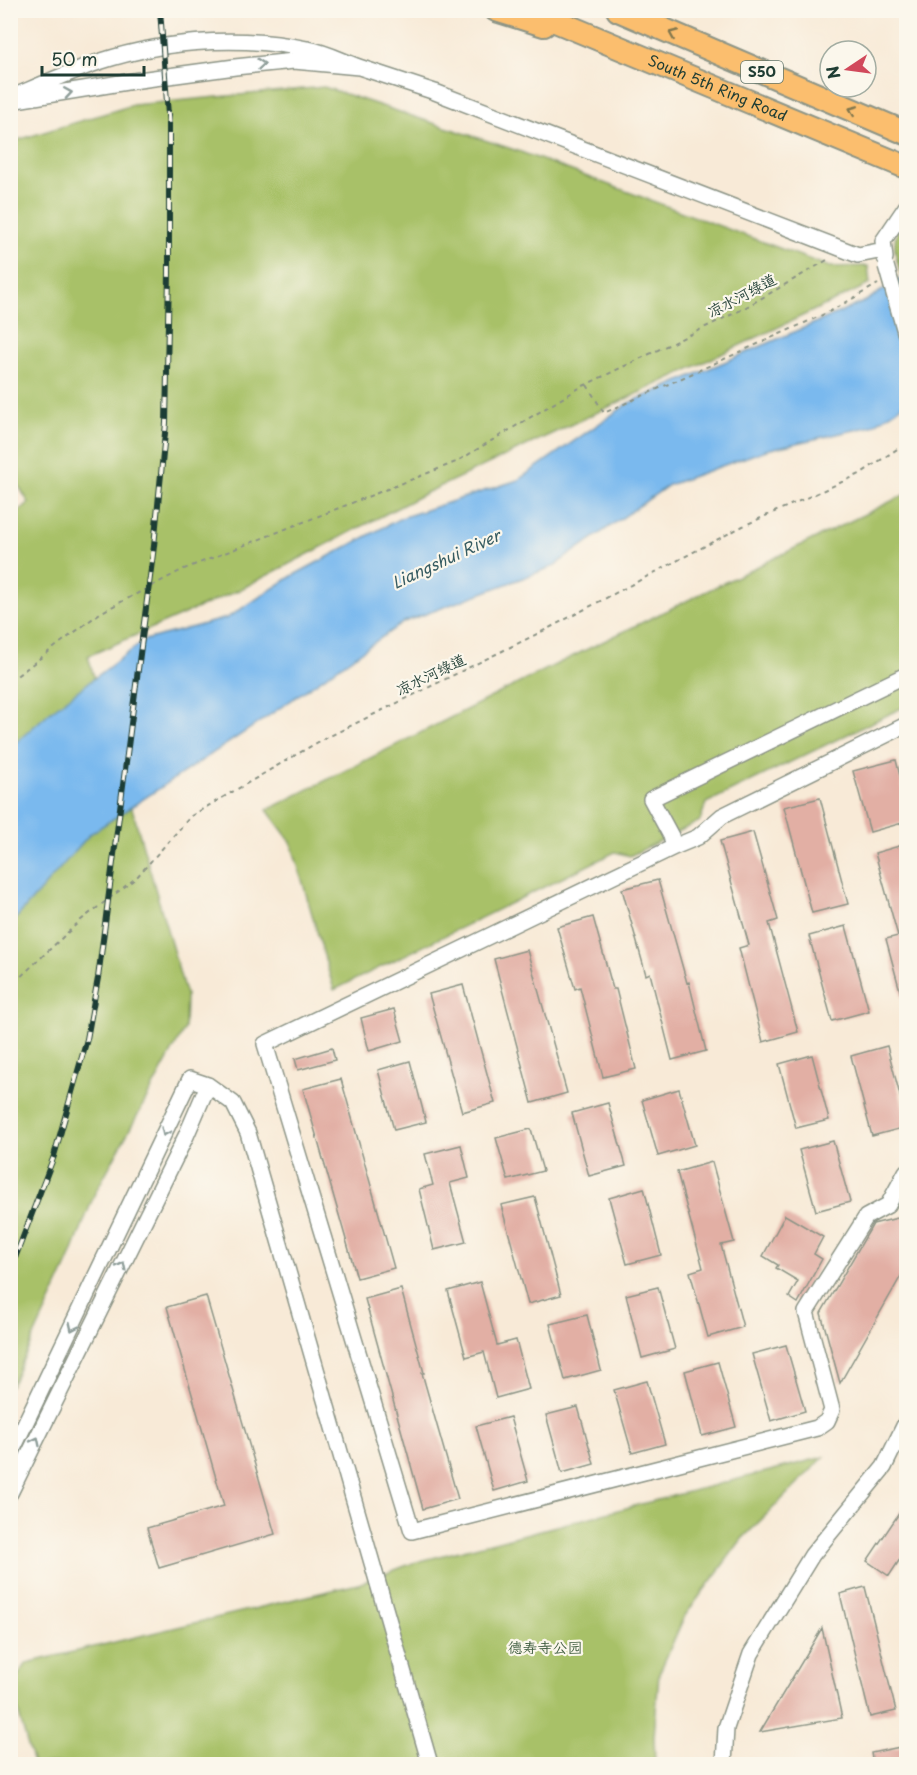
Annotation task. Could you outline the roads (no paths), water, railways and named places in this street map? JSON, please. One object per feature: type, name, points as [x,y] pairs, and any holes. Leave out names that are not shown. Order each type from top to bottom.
[{"type":"highway","points":[[496,10],[611,45]]},
{"type":"highway","name":"South 5th Ring Road","points":[[529,10],[900,164]]},
{"type":"highway","name":"S50","points":[[618,10],[906,133]]},
{"type":"street","points":[[10,100],[88,66],[137,51],[202,42],[239,40],[309,49],[435,92],[858,255],[884,250]]},
{"type":"street","points":[[10,100],[139,80],[294,61],[359,67]]},
{"type":"street","points":[[906,207],[884,241],[886,266],[906,335]]},
{"type":"street","points":[[674,847],[671,836],[651,800],[906,675]]},
{"type":"street","points":[[906,725],[722,816],[698,837],[265,1044],[412,1531],[817,1428],[827,1421],[832,1410],[807,1312],[866,1217],[888,1205],[906,1172]]},
{"type":"street","points":[[10,1455],[190,1079],[208,1085],[233,1103],[248,1134],[430,1764]]},
{"type":"street","points":[[10,1493],[186,1136],[208,1085]]},
{"type":"street","points":[[724,1764],[726,1728],[750,1654],[812,1555],[884,1467],[906,1422]]},
{"type":"water","name":"Liangshui River","points":[[906,275],[906,403],[872,426],[766,450],[669,485],[552,567],[404,622],[251,728],[90,834],[11,924],[11,747],[51,711],[145,640],[227,618],[292,576],[401,518],[518,480],[629,403],[866,301]]},
{"type":"railway","points":[[10,1271],[54,1156],[87,1039],[98,978],[154,546],[166,423],[169,273],[169,128],[160,10]]},
{"type":"park label","name":"德寿寺公园","points":[[545,1648]]}]
